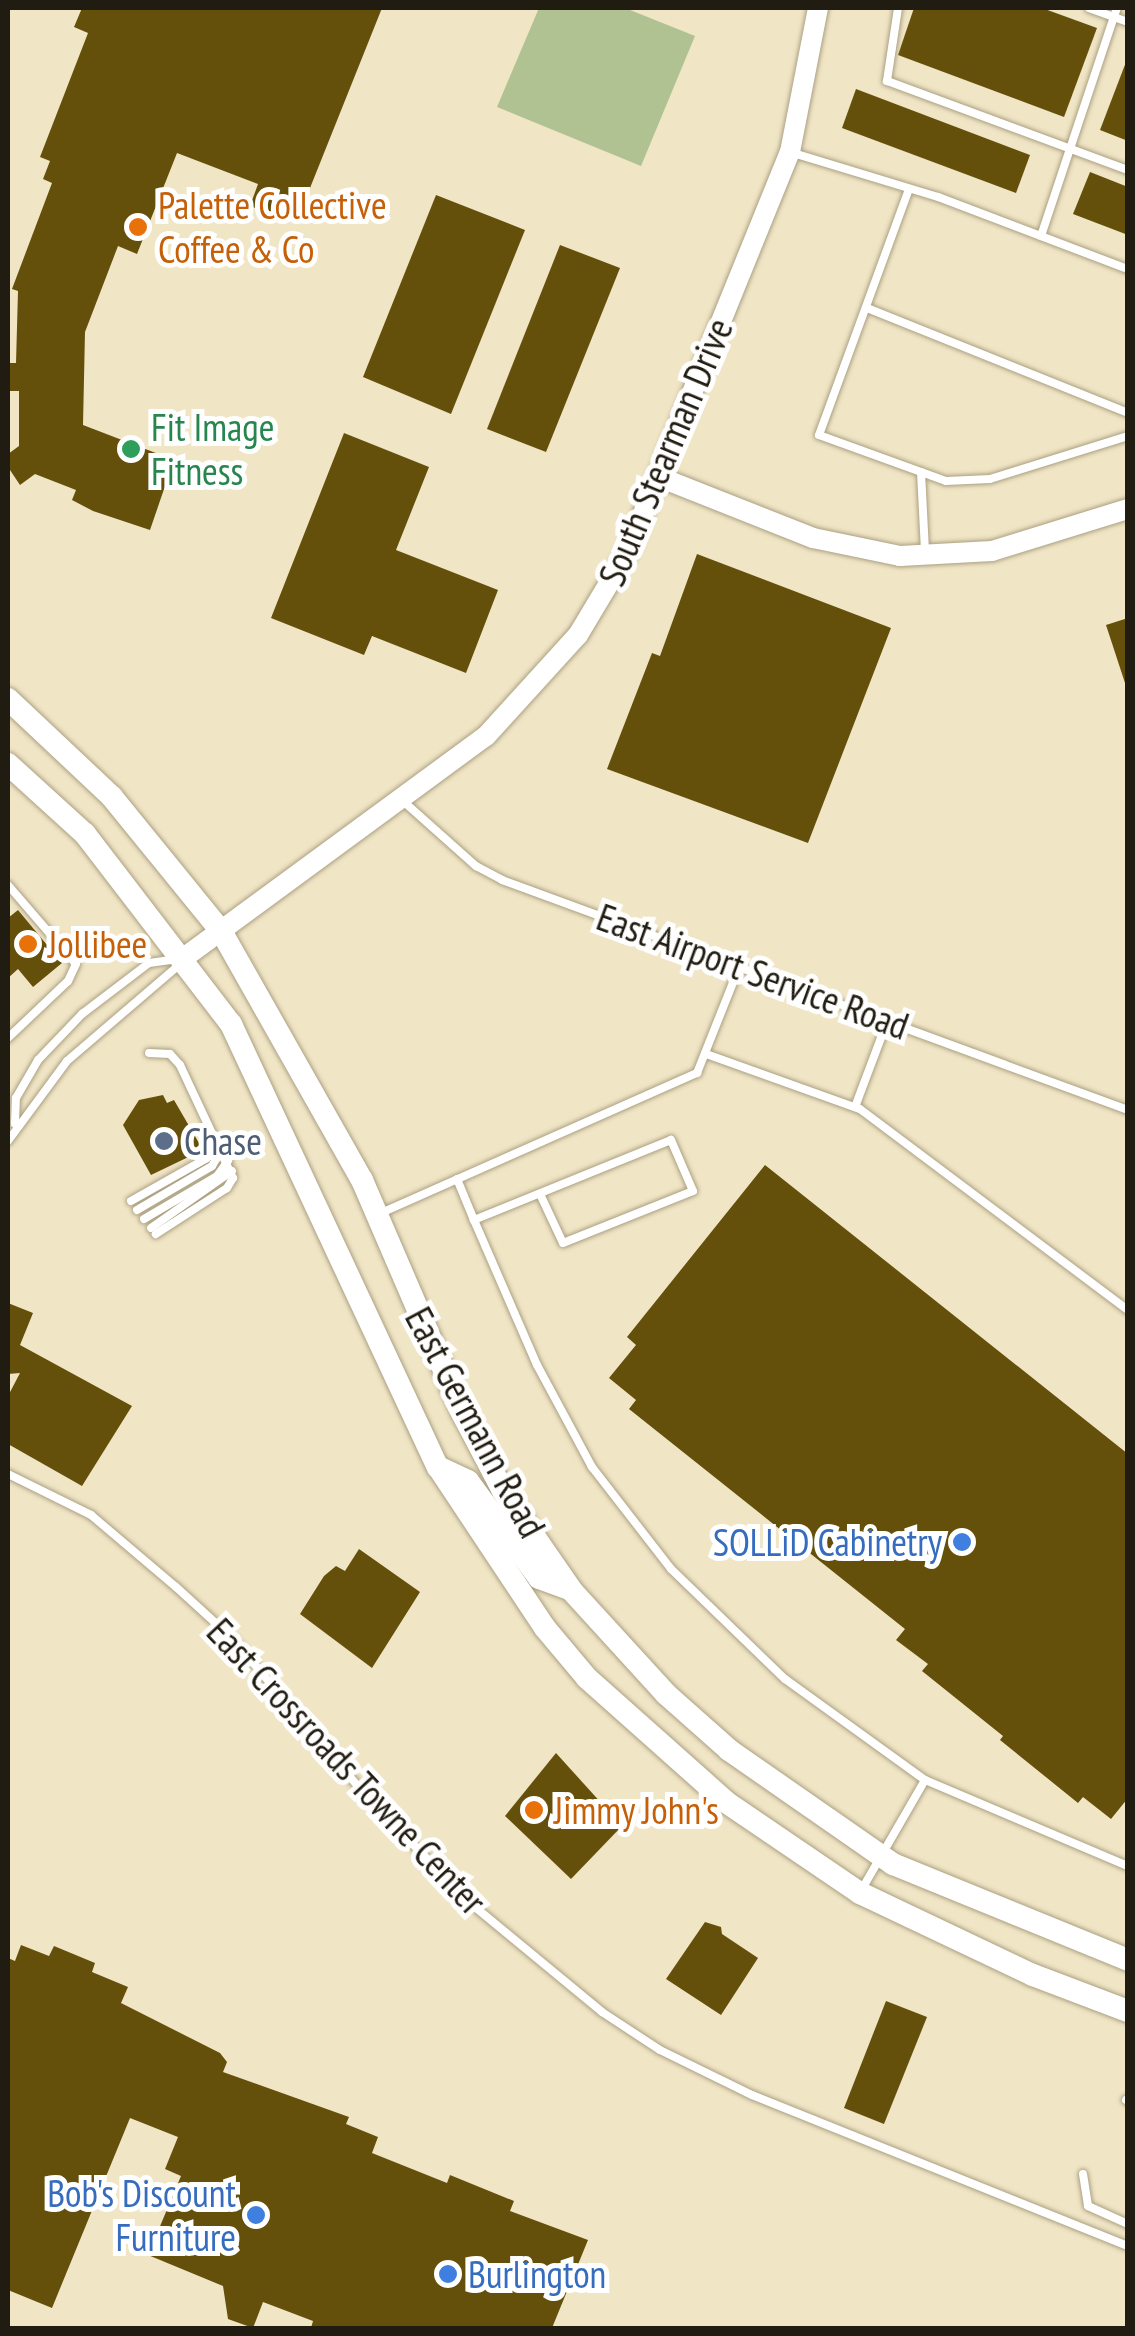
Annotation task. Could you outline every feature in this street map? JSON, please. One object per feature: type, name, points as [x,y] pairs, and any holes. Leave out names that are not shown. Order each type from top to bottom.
[{"type":"main road","name":"East Germann Road","points":[[8,699],[112,797],[221,930],[314,1089],[376,1214],[462,1412],[503,1492],[572,1591],[666,1694],[728,1750],[880,1855],[970,1899],[1128,1960]]},
{"type":"main road","name":"East Germann Road","points":[[8,764],[84,834],[185,957],[265,1089],[438,1467],[545,1628],[636,1728],[764,1832],[860,1893],[1033,1975],[1128,2011]]},
{"type":"main road","points":[[438,1467],[468,1482],[539,1578],[572,1591]]},
{"type":"street","name":"South Stearman Drive","points":[[185,957],[486,736],[546,675],[604,596],[659,477],[790,152],[818,8]]},
{"type":"street","points":[[659,477],[813,538],[926,557],[1026,543],[1128,510]]},
{"type":"lane","points":[[898,8],[888,80],[1128,170]]},
{"type":"lane","points":[[1089,8],[1116,12],[1128,22]]},
{"type":"lane","points":[[1041,236],[1116,12]]},
{"type":"lane","points":[[790,152],[910,189],[1128,269]]},
{"type":"lane","points":[[910,189],[819,435],[946,481],[990,479],[1128,436]]},
{"type":"lane","points":[[867,308],[1128,413]]},
{"type":"lane","points":[[921,472],[926,557]]},
{"type":"lane","name":"East Airport Service Road","points":[[400,798],[476,866],[502,880],[1128,1110]]},
{"type":"lane","points":[[8,885],[76,964],[68,981],[8,1038]]},
{"type":"lane","name":"South Stearman Drive","points":[[16,1124],[16,1098],[38,1060],[82,1014],[149,963],[185,957]]},
{"type":"lane","name":"South Stearman Drive","points":[[8,1141],[16,1124],[66,1061],[168,981],[185,957]]},
{"type":"lane","points":[[376,1214],[697,1073],[709,1055],[740,965]]},
{"type":"lane","points":[[854,1107],[888,1019]]},
{"type":"lane","points":[[150,1054],[170,1054],[180,1065],[232,1171],[228,1188],[154,1231]]},
{"type":"lane","points":[[709,1055],[854,1107],[1128,1310]]},
{"type":"lane","points":[[130,1201],[207,1158],[218,1140]]},
{"type":"lane","points":[[474,1220],[671,1140],[693,1191],[630,1217],[599,1224],[563,1243],[540,1194]]},
{"type":"lane","points":[[137,1210],[212,1166],[222,1150]]},
{"type":"lane","points":[[637,1154],[642,1166]]},
{"type":"lane","points":[[144,1219],[217,1176],[228,1161]]},
{"type":"lane","points":[[608,1166],[614,1177]]},
{"type":"lane","points":[[578,1178],[583,1190]]},
{"type":"lane","points":[[458,1179],[537,1365],[592,1467],[671,1569],[784,1680],[925,1780],[1125,1862]]},
{"type":"lane","points":[[654,1195],[658,1205]]},
{"type":"lane","points":[[626,1207],[630,1217]]},
{"type":"lane","name":"East Crossroads Towne Center","points":[[8,1474],[91,1515],[231,1636],[367,1797],[470,1904],[602,2012],[660,2050],[752,2096],[1128,2246]]},
{"type":"lane","points":[[860,1893],[925,1780]]},
{"type":"lane","points":[[1083,2174],[1088,2206],[1128,2224]]},
{"type":"green space","points":[[539,8],[625,8],[695,36],[641,166],[497,107]]},
{"type":"building","points":[[82,8],[382,8],[296,223],[250,206],[258,184],[177,153],[137,254],[118,246],[85,332],[83,425],[174,460],[150,530],[93,511],[72,500],[76,490],[35,474],[20,485],[8,467],[8,454],[19,446],[19,391],[8,391],[8,363],[16,363],[18,291],[12,289],[52,183],[43,179],[50,161],[40,157],[88,33],[74,27]]},
{"type":"building","points":[[914,8],[1042,8],[1097,28],[1064,117],[898,55]]},
{"type":"building","points":[[1128,62],[1128,141],[1100,130]]},
{"type":"building","points":[[856,89],[1030,155],[1016,193],[842,128]]},
{"type":"building","points":[[1090,172],[1128,187],[1128,235],[1073,214]]},
{"type":"building","points":[[436,195],[525,230],[451,414],[363,377]]},
{"type":"building","points":[[560,245],[620,268],[546,452],[487,429]]},
{"type":"building","points":[[344,433],[429,467],[396,550],[498,590],[466,673],[372,636],[364,655],[271,618]]},
{"type":"building","points":[[697,554],[891,628],[808,843],[607,769],[652,653],[660,656]]},
{"type":"building","points":[[1128,618],[1128,682],[1125,683],[1106,625]]},
{"type":"building","name":"Jollibee","points":[[18,910],[62,963],[33,987],[18,969],[8,978],[8,918]]},
{"type":"building","name":"Chase","points":[[163,1095],[167,1103],[174,1100],[203,1150],[151,1175],[123,1125],[139,1100]]},
{"type":"building","name":"SOLLiD Cabinetry","points":[[765,1165],[1128,1454],[1128,1798],[1111,1819],[1083,1797],[1078,1803],[1000,1740],[1003,1736],[922,1671],[928,1664],[896,1640],[905,1629],[629,1409],[636,1400],[609,1378],[636,1345],[627,1337]]},
{"type":"building","points":[[8,1303],[33,1313],[20,1345],[132,1406],[82,1486],[8,1444],[8,1396],[20,1373],[8,1374]]},
{"type":"building","points":[[359,1549],[420,1592],[372,1668],[300,1614],[324,1576],[336,1566],[345,1571]]},
{"type":"building","points":[[556,1753],[622,1826],[571,1879],[505,1816]]},
{"type":"building","points":[[705,1922],[721,1927],[722,1934],[758,1958],[721,2015],[666,1979]]},
{"type":"building","points":[[21,1945],[49,1956],[54,1946],[95,1963],[92,1972],[128,1987],[121,2003],[220,2053],[227,2062],[223,2072],[349,2117],[346,2124],[378,2137],[372,2153],[447,2183],[450,2175],[514,2201],[510,2211],[588,2240],[552,2328],[311,2328],[313,2321],[263,2302],[253,2328],[228,2319],[223,2286],[148,2255],[181,2176],[165,2169],[178,2137],[130,2118],[52,2308],[8,2290],[8,1958],[15,1961]]},
{"type":"building","points":[[886,2001],[927,2017],[884,2124],[844,2108]]},
{"type":"place","name":"Palette Collective Coffee & Co","points":[[138,227]]},
{"type":"place","name":"Fit Image Fitness","points":[[131,449]]},
{"type":"place","name":"Jollibee","points":[[28,944]]},
{"type":"place","name":"Chase","points":[[164,1141]]},
{"type":"place","name":"SOLLiD Cabinetry","points":[[962,1542]]},
{"type":"place","name":"Jimmy John's","points":[[534,1810]]},
{"type":"place","name":"Bob's Discount Furniture","points":[[256,2215]]},
{"type":"place","name":"Burlington","points":[[448,2274]]}]
